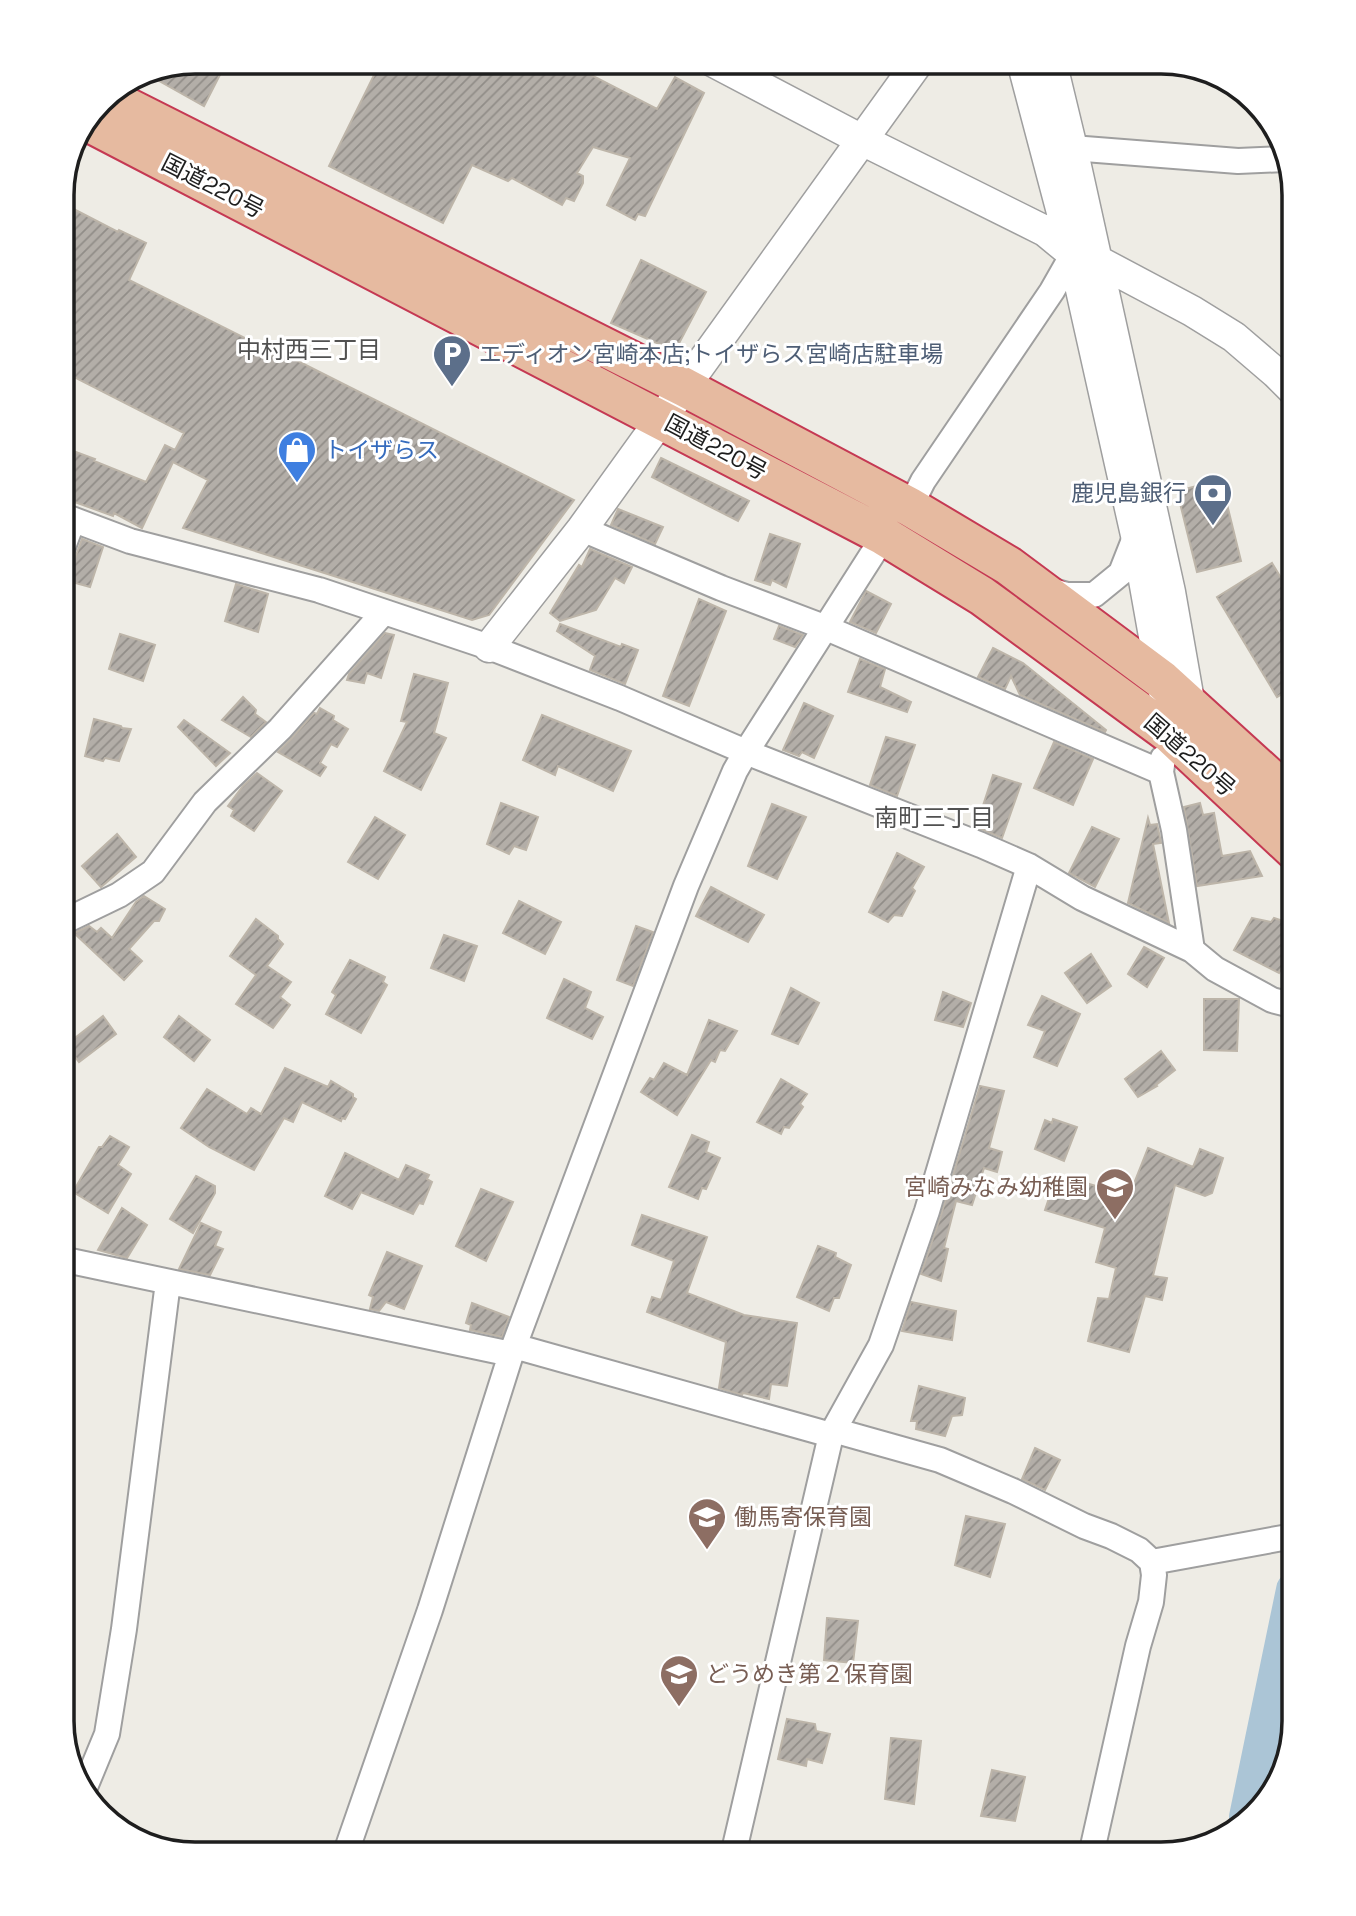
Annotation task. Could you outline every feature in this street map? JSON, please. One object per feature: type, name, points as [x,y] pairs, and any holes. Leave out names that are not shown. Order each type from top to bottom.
[{"type":"highway","name":"国道220号","points":[[117,102],[684,387],[910,507],[1009,566],[1162,680],[1180,720],[1282,836]]},
{"type":"highway","name":"国道220号","points":[[95,126],[884,536],[1180,720],[1282,792]]},
{"type":"street","points":[[736,74],[862,141],[1045,231],[1084,257],[1192,311],[1234,337],[1282,379]]},
{"type":"street","points":[[489,647],[582,529],[910,74]]},
{"type":"street","points":[[1025,74],[1084,257],[1170,592],[1180,720],[1161,772],[1174,830],[1192,950]]},
{"type":"street","points":[[1054,74],[1072,148],[1084,257],[1162,680]]},
{"type":"street","points":[[1072,148],[1238,160],[1277,159]]},
{"type":"street","points":[[910,507],[923,481],[1052,291],[1084,257]]},
{"type":"street","points":[[74,520],[130,541],[319,590],[489,647],[620,698],[1029,866],[1082,898],[1192,950],[1215,969],[1272,1000],[1282,1003]]},
{"type":"street","points":[[582,529],[824,628],[1161,772]]},
{"type":"street","points":[[1036,586],[1067,595],[1094,595],[1121,573],[1136,535]]},
{"type":"street","points":[[349,1842],[430,1610],[513,1350],[686,886],[746,752],[884,536]]},
{"type":"street","points":[[74,917],[119,895],[153,872],[205,802],[280,729],[384,612]]},
{"type":"street","points":[[736,1842],[832,1432],[881,1345],[927,1211],[1029,866]]},
{"type":"street","points":[[74,1262],[513,1350],[940,1460],[1139,1550],[1152,1562],[1154,1575],[1151,1602],[1138,1646],[1094,1842]]},
{"type":"street","points":[[88,1779],[107,1734],[124,1629],[168,1282]]},
{"type":"street","points":[[1152,1562],[1282,1538]]},
{"type":"building","points":[[220,74],[204,106],[157,80],[171,76]]},
{"type":"building","points":[[375,74],[589,74],[657,109],[675,77],[704,93],[645,216],[638,214],[635,220],[607,205],[630,158],[593,147],[577,173],[583,176],[583,183],[574,201],[566,198],[562,205],[512,178],[508,181],[472,165],[443,223],[329,166]]},
{"type":"building","points":[[74,209],[146,243],[129,280],[275,353],[276,350],[574,500],[489,615],[472,620],[183,528],[208,480],[173,462],[142,528],[114,513],[113,516],[74,502],[74,451],[146,482],[165,445],[175,450],[184,433],[74,377]]},
{"type":"building","points":[[641,260],[706,292],[675,351],[611,323]]},
{"type":"building","points":[[661,458],[749,501],[738,521],[652,477]]},
{"type":"building","points":[[1221,480],[1241,561],[1197,572],[1177,491]]},
{"type":"building","points":[[618,509],[663,527],[655,544],[611,525]]},
{"type":"building","points":[[770,534],[800,544],[786,587],[772,580],[770,585],[755,580]]},
{"type":"building","points":[[82,539],[103,547],[90,587],[74,583],[75,558]]},
{"type":"building","points":[[590,549],[632,567],[624,583],[615,578],[596,610],[560,621],[550,613],[579,565],[582,567]]},
{"type":"building","points":[[1272,563],[1282,580],[1282,694],[1277,697],[1217,597]]},
{"type":"building","points":[[236,584],[268,594],[258,632],[225,621]]},
{"type":"building","points":[[866,591],[891,604],[876,633],[850,622]]},
{"type":"building","points":[[699,599],[726,611],[689,706],[663,696]]},
{"type":"building","points":[[560,624],[621,647],[622,644],[638,650],[625,684],[590,670],[595,656],[557,631]]},
{"type":"building","points":[[779,626],[803,635],[795,647],[774,639]]},
{"type":"building","points":[[385,633],[394,635],[381,678],[367,673],[364,683],[347,680],[349,674]]},
{"type":"building","points":[[120,634],[155,645],[143,681],[109,669]]},
{"type":"building","points":[[993,648],[1023,663],[1106,730],[1105,732],[1020,695],[1011,676],[1005,689],[978,677]]},
{"type":"building","points":[[860,659],[885,669],[880,687],[911,702],[907,712],[848,692]]},
{"type":"building","points":[[414,674],[448,683],[434,733],[446,738],[421,790],[384,771],[407,722],[401,721]]},
{"type":"building","points":[[243,697],[256,710],[255,714],[266,722],[251,737],[222,720]]},
{"type":"building","points":[[804,703],[833,716],[814,758],[802,752],[799,756],[783,750]]},
{"type":"building","points":[[320,708],[348,729],[337,747],[331,744],[320,763],[326,767],[320,776],[278,752]]},
{"type":"building","points":[[542,715],[631,751],[613,791],[558,766],[555,775],[523,760]]},
{"type":"building","points":[[94,719],[131,729],[119,761],[105,758],[103,761],[85,756]]},
{"type":"building","points":[[184,720],[230,753],[216,766],[178,727]]},
{"type":"building","points":[[886,737],[915,745],[897,796],[870,785]]},
{"type":"building","points":[[1054,742],[1093,759],[1073,805],[1034,788]]},
{"type":"building","points":[[257,773],[282,791],[254,831],[231,816],[234,810],[228,806]]},
{"type":"building","points":[[993,775],[1021,784],[1002,838],[976,827]]},
{"type":"building","points":[[501,803],[538,817],[526,850],[514,846],[509,854],[487,844]]},
{"type":"building","points":[[1200,803],[1203,815],[1214,813],[1222,856],[1250,851],[1262,876],[1197,886],[1184,807]]},
{"type":"building","points":[[772,804],[806,817],[777,879],[748,866]]},
{"type":"building","points":[[375,817],[405,835],[378,879],[348,862]]},
{"type":"building","points":[[1148,818],[1150,825],[1157,824],[1161,843],[1153,844],[1169,923],[1128,903]]},
{"type":"building","points":[[1092,827],[1119,839],[1095,887],[1069,873]]},
{"type":"building","points":[[117,834],[136,857],[101,887],[82,866]]},
{"type":"building","points":[[897,853],[924,867],[912,888],[915,891],[902,916],[894,915],[888,922],[869,912]]},
{"type":"building","points":[[711,887],[764,915],[748,942],[696,916]]},
{"type":"building","points":[[144,896],[165,909],[159,921],[154,921],[129,949],[142,961],[124,980],[74,933],[89,926],[97,932],[101,928],[112,938],[136,902]]},
{"type":"building","points":[[519,901],[561,922],[545,954],[503,933]]},
{"type":"building","points":[[1252,918],[1271,922],[1274,918],[1282,921],[1282,970],[1279,973],[1234,950]]},
{"type":"building","points":[[256,919],[278,936],[283,944],[267,966],[291,982],[280,997],[290,1005],[273,1028],[236,1004],[256,975],[230,956]]},
{"type":"building","points":[[636,926],[653,932],[633,986],[617,980]]},
{"type":"building","points":[[444,935],[477,946],[464,981],[431,968]]},
{"type":"building","points":[[1144,947],[1164,958],[1147,987],[1128,974]]},
{"type":"building","points":[[1091,954],[1111,986],[1087,1003],[1065,973]]},
{"type":"building","points":[[350,960],[385,977],[383,982],[387,985],[361,1033],[326,1014],[336,995],[332,992]]},
{"type":"building","points":[[564,979],[591,992],[585,1008],[603,1017],[592,1039],[547,1018]]},
{"type":"building","points":[[791,988],[819,1003],[798,1044],[772,1034]]},
{"type":"building","points":[[943,992],[971,1003],[963,1027],[935,1020]]},
{"type":"building","points":[[1042,996],[1080,1014],[1057,1066],[1034,1057],[1045,1031],[1028,1025]]},
{"type":"building","points":[[1204,999],[1239,999],[1237,1051],[1204,1050]]},
{"type":"building","points":[[103,1016],[116,1034],[79,1062],[74,1055],[74,1039]]},
{"type":"building","points":[[179,1016],[210,1040],[194,1061],[164,1037]]},
{"type":"building","points":[[709,1020],[737,1031],[725,1051],[720,1050],[715,1062],[711,1060],[677,1115],[641,1092],[650,1078],[654,1080],[664,1063],[687,1075]]},
{"type":"building","points":[[1161,1051],[1175,1070],[1157,1086],[1138,1097],[1125,1079]]},
{"type":"building","points":[[285,1068],[328,1087],[331,1081],[353,1094],[356,1099],[345,1119],[342,1118],[341,1121],[302,1102],[293,1122],[284,1118],[254,1170],[209,1147],[181,1128],[207,1089],[247,1114],[251,1108],[261,1114]]},
{"type":"building","points":[[781,1079],[807,1094],[800,1104],[803,1107],[789,1128],[784,1127],[781,1134],[757,1122]]},
{"type":"building","points":[[980,1086],[1004,1091],[989,1148],[1002,1152],[997,1172],[984,1168],[972,1205],[956,1201],[944,1248],[948,1249],[941,1281],[921,1274]]},
{"type":"building","points":[[1053,1119],[1077,1127],[1064,1161],[1035,1149],[1045,1120],[1052,1123]]},
{"type":"building","points":[[692,1135],[709,1142],[706,1152],[720,1158],[706,1189],[702,1188],[698,1199],[669,1187]]},
{"type":"building","points":[[110,1136],[129,1147],[118,1165],[131,1174],[108,1213],[74,1193],[99,1147],[102,1147]]},
{"type":"building","points":[[1148,1148],[1193,1167],[1200,1149],[1223,1158],[1212,1193],[1205,1196],[1175,1185],[1153,1276],[1167,1278],[1162,1300],[1145,1296],[1129,1352],[1088,1341],[1098,1298],[1109,1299],[1116,1268],[1096,1262],[1105,1228],[1045,1210],[1054,1183],[1073,1179],[1129,1196]]},
{"type":"building","points":[[345,1153],[399,1180],[406,1165],[429,1175],[427,1179],[432,1182],[423,1204],[419,1203],[413,1214],[361,1192],[352,1209],[325,1196]]},
{"type":"building","points":[[196,1176],[215,1186],[215,1193],[193,1233],[170,1219]]},
{"type":"building","points":[[481,1189],[513,1202],[486,1261],[456,1246]]},
{"type":"building","points":[[122,1208],[147,1225],[127,1258],[98,1250]]},
{"type":"building","points":[[642,1215],[707,1237],[687,1293],[744,1315],[797,1323],[787,1386],[771,1384],[769,1399],[719,1388],[726,1342],[647,1312],[652,1297],[661,1300],[674,1261],[632,1245]]},
{"type":"building","points":[[201,1223],[221,1232],[215,1246],[223,1249],[210,1275],[179,1269]]},
{"type":"building","points":[[818,1246],[836,1253],[835,1257],[851,1265],[839,1298],[834,1298],[829,1311],[797,1297]]},
{"type":"building","points":[[387,1252],[422,1266],[404,1309],[386,1302],[379,1311],[370,1309],[373,1297],[369,1295]]},
{"type":"building","points":[[911,1302],[956,1311],[952,1340],[902,1331]]},
{"type":"building","points":[[472,1303],[509,1317],[502,1337],[470,1330],[471,1325],[466,1323]]},
{"type":"building","points":[[919,1386],[965,1398],[962,1415],[952,1416],[945,1436],[916,1429],[917,1421],[911,1421]]},
{"type":"building","points":[[1035,1448],[1060,1460],[1045,1490],[1022,1479]]},
{"type":"building","points":[[966,1516],[1005,1524],[990,1577],[955,1565]]},
{"type":"building","points":[[827,1618],[858,1621],[853,1663],[824,1660]]},
{"type":"building","points":[[787,1719],[815,1724],[816,1731],[830,1734],[822,1763],[807,1759],[806,1766],[778,1759]]},
{"type":"building","points":[[891,1738],[921,1741],[914,1804],[885,1799]]},
{"type":"building","points":[[992,1770],[1025,1777],[1015,1821],[981,1816]]},
{"type":"waterway","points":[[1251,1803],[1282,1653]]},
{"type":"place","name":"エディオン宮崎本店;トイザらス宮崎店駐車場","points":[[452,388]]},
{"type":"place","name":"トイザらス","points":[[297,484]]},
{"type":"place","name":"鹿児島銀行","points":[[1213,527]]},
{"type":"place","name":"宮崎みなみ幼稚園","points":[[1115,1221]]},
{"type":"place","name":"働馬寄保育園","points":[[707,1551]]},
{"type":"place","name":"どうめき第２保育園","points":[[679,1708]]},
{"type":"district","name":"中村西三丁目","points":[[309,349]]},
{"type":"district","name":"南町三丁目","points":[[934,817]]}]
